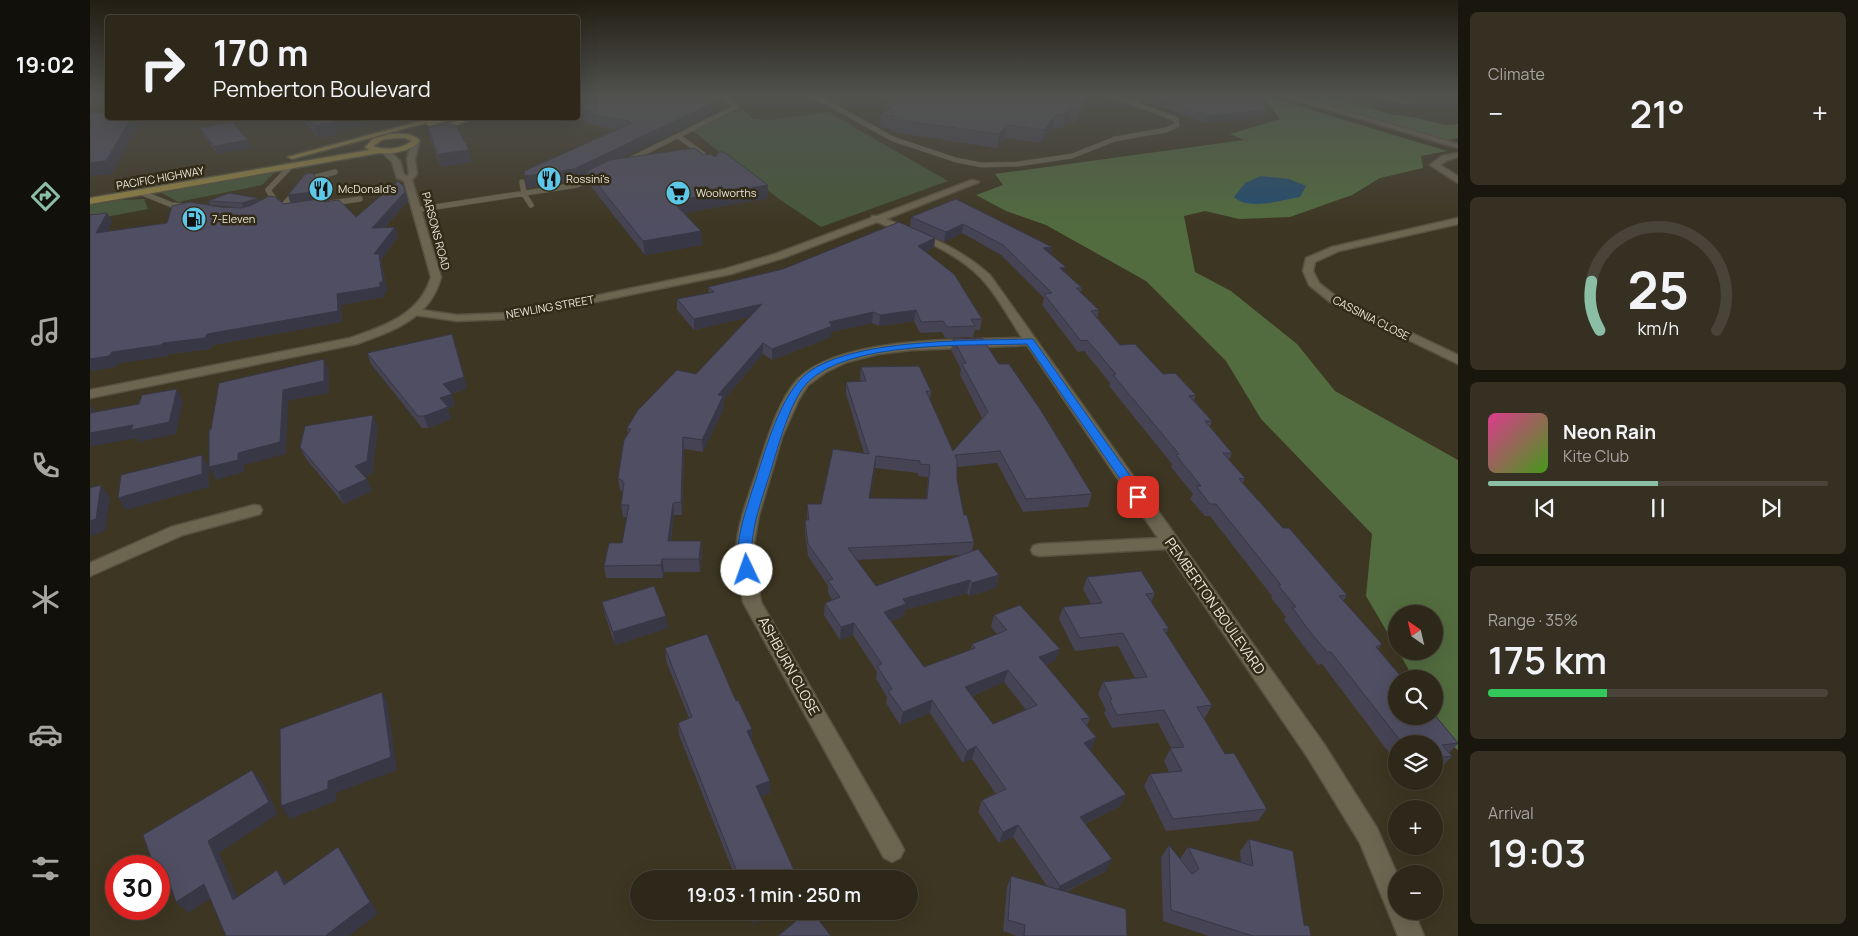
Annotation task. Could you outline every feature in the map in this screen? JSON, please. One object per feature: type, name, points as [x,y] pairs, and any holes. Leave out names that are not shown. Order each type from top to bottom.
[{"type":"main road","points":[[181,183],[363,139]]},
{"type":"main road","name":"PACIFIC HIGHWAY","points":[[90,200],[280,165],[381,139]]},
{"type":"main road","points":[[383,150],[368,147],[373,141],[385,139]]},
{"type":"main road","name":"PACIFIC HIGHWAY","points":[[90,200],[383,150],[401,149],[419,139]]},
{"type":"street","name":"PARSONS ROAD","points":[[408,180],[413,174],[411,159],[419,139]]},
{"type":"street","points":[[1432,139],[1458,146]]},
{"type":"street","name":"PARSONS ROAD","points":[[383,150],[396,161],[399,174],[408,180],[431,253],[436,277],[435,286],[415,312]]},
{"type":"street","points":[[1458,155],[1445,158],[1434,166],[1458,180]]},
{"type":"street","name":"NEWLING STREET","points":[[415,312],[457,318],[512,316],[717,274],[779,256],[974,182]]},
{"type":"street","name":"PEMBERTON BOULEVARD","points":[[875,218],[929,240],[963,257],[986,278],[1316,751],[1369,836],[1388,882]]},
{"type":"street","name":"CASSINIA CLOSE","points":[[1458,221],[1336,249],[1310,260],[1308,271],[1314,285],[1334,300],[1458,360]]},
{"type":"street","points":[[90,394],[353,341],[386,329],[415,312]]},
{"type":"street","name":"ASHBURN CLOSE","points":[[892,850],[752,602],[744,554],[751,515],[775,437],[792,399],[803,382],[822,368],[843,359],[877,350],[902,347],[1030,341]]},
{"type":"street","points":[[90,570],[177,531],[254,510]]},
{"type":"street","points":[[1039,550],[1171,543]]},
{"type":"street","points":[[1405,920],[1411,936]]},
{"type":"lane","points":[[619,165],[673,139]]},
{"type":"lane","points":[[681,139],[709,160]]},
{"type":"lane","points":[[892,139],[956,160],[982,165],[1018,164],[1072,156],[1117,139]]},
{"type":"lane","points":[[257,210],[266,207],[274,199],[268,190],[290,167]]},
{"type":"lane","points":[[295,206],[286,203],[306,179],[335,172]]},
{"type":"lane","points":[[416,210],[577,185],[602,173]]},
{"type":"lane","points":[[522,182],[524,194],[531,205]]},
{"type":"lane","points":[[140,192],[156,197],[172,207],[189,206]]},
{"type":"lane","points":[[328,203],[360,199]]},
{"type":"green space","points":[[703,139],[874,139],[948,181],[821,227],[779,199]]},
{"type":"green space","points":[[1241,139],[1406,139],[1447,151],[1421,156],[1423,168],[1380,178],[1352,195],[1290,217],[1239,219],[1205,211],[1184,216],[1195,272],[1231,291],[1297,344],[1335,391],[1458,460],[1458,750],[1442,725],[1443,670],[1409,670],[1403,660],[1443,660],[1443,605],[1388,605],[1388,633],[1366,596],[1372,534],[1261,419],[1226,361],[1146,281],[1046,225],[1006,211],[976,195],[1003,185],[995,174],[1244,140]]},
{"type":"green space","points":[[274,173],[262,185],[178,202],[160,192]]},
{"type":"green space","points":[[144,199],[148,209],[90,220],[90,205],[121,200]]},
{"type":"water","points":[[1261,176],[1289,179],[1306,186],[1300,197],[1275,202],[1256,204],[1240,201],[1234,197],[1245,183]]},
{"type":"building","points":[[90,139],[119,139],[106,161],[90,163]]},
{"type":"building","points":[[208,139],[248,140],[214,146]]},
{"type":"building","points":[[432,139],[463,139],[469,150],[438,154]]},
{"type":"building","points":[[597,139],[638,139],[574,169],[525,176],[524,171]]},
{"type":"building","name":"Woolworths","points":[[695,148],[704,155],[710,154],[715,157],[719,152],[724,152],[768,185],[672,201],[701,231],[643,241],[587,171],[610,160]]},
{"type":"building","points":[[312,173],[328,190],[288,195],[305,174]]},
{"type":"building","points":[[398,181],[404,187],[405,192],[372,228],[395,227],[374,254],[379,254],[383,282],[380,282],[380,287],[337,294],[338,311],[207,334],[205,338],[112,352],[109,356],[90,359],[90,215],[107,213],[96,233],[167,223],[172,206],[190,202],[241,208],[252,205],[269,196],[275,197],[284,204],[326,198],[324,202],[339,200],[356,217]]},
{"type":"building","points":[[229,193],[258,198],[242,203],[208,201]]},
{"type":"building","points":[[956,199],[1052,247],[1043,248],[1066,267],[1060,268],[1082,288],[1076,288],[1099,310],[1091,311],[1120,345],[1135,344],[1163,374],[1175,373],[1196,395],[1189,396],[1212,421],[1205,421],[1232,453],[1223,453],[1245,478],[1239,479],[1283,528],[1289,528],[1347,595],[1339,596],[1382,644],[1376,647],[1395,670],[1388,670],[1388,725],[1331,652],[1327,652],[1307,628],[1292,607],[1296,607],[1278,585],[1281,585],[1216,504],[1210,504],[1196,486],[1201,486],[1176,455],[1179,454],[1113,375],[1116,374],[1087,340],[1081,341],[1044,294],[1052,293],[1003,245],[963,224],[946,232],[911,217]]},
{"type":"building","points":[[899,222],[935,238],[918,246],[954,274],[982,319],[971,319],[975,326],[947,327],[943,321],[921,322],[916,310],[880,315],[873,312],[829,322],[832,326],[772,349],[763,343],[718,395],[723,396],[702,440],[683,437],[681,502],[673,503],[668,541],[701,541],[699,559],[662,559],[661,565],[604,566],[609,543],[622,543],[629,505],[621,505],[624,482],[618,478],[624,440],[631,429],[627,428],[638,410],[677,370],[696,374],[762,304],[694,319],[677,299],[714,292],[708,287],[783,269]]},
{"type":"building","points":[[452,334],[464,377],[443,384],[452,394],[440,398],[448,407],[424,416],[418,416],[367,353]]},
{"type":"building","points":[[982,338],[999,364],[1009,364],[1040,409],[1092,494],[1026,499],[1000,451],[955,455],[957,460],[957,480],[964,515],[967,515],[974,542],[848,548],[876,586],[978,549],[999,575],[972,583],[970,580],[903,599],[906,604],[884,612],[924,667],[975,648],[972,644],[1007,630],[994,615],[1020,605],[1060,649],[1039,657],[1090,718],[1081,719],[1096,737],[1084,743],[1126,794],[1080,817],[1112,859],[1060,886],[1018,825],[1003,832],[982,800],[1006,789],[976,746],[967,751],[932,700],[903,712],[888,691],[892,689],[877,666],[882,664],[854,623],[841,627],[825,603],[840,597],[828,581],[833,579],[808,544],[805,520],[809,520],[807,504],[821,504],[833,449],[869,454],[846,382],[866,381],[861,367],[919,366],[931,391],[926,391],[953,451],[988,412],[962,364],[966,363],[953,339]],"holes":[[[876,456],[920,461],[920,464],[930,465],[927,499],[869,498]],[[1008,670],[1037,705],[993,724],[965,687]]]},
{"type":"building","points":[[324,359],[324,381],[283,390],[280,442],[238,453],[238,460],[209,467],[209,430],[211,429],[219,383]]},
{"type":"building","points":[[177,389],[169,422],[131,430],[133,425],[90,433],[90,413],[139,404],[142,395]]},
{"type":"building","points":[[373,415],[367,461],[355,466],[367,479],[338,492],[300,447],[305,426]]},
{"type":"building","points":[[202,455],[202,474],[118,498],[121,475]]},
{"type":"building","points":[[101,485],[96,519],[90,521],[90,488]]},
{"type":"building","points":[[1141,571],[1155,593],[1146,594],[1169,629],[1163,629],[1212,705],[1197,707],[1225,754],[1234,753],[1267,809],[1173,819],[1150,774],[1182,771],[1170,748],[1184,747],[1164,710],[1117,715],[1110,701],[1112,699],[1103,682],[1147,677],[1123,633],[1080,638],[1063,607],[1102,603],[1087,577]]},
{"type":"building","points":[[654,586],[666,616],[613,632],[602,602]]},
{"type":"building","points":[[707,634],[736,701],[738,700],[752,729],[747,731],[770,781],[756,786],[794,870],[736,870],[678,723],[692,717],[665,648]]},
{"type":"building","points":[[382,692],[391,757],[328,781],[328,789],[281,806],[280,729]]},
{"type":"building","points":[[1388,725],[1443,725],[1458,743],[1443,745],[1443,735],[1396,735]]},
{"type":"building","points":[[1443,746],[1452,756],[1443,757]]},
{"type":"building","points":[[252,770],[269,802],[208,841],[233,900],[277,870],[284,885],[338,847],[370,902],[325,936],[226,936],[204,884],[176,902],[170,885],[170,855],[150,855],[143,835]]},
{"type":"building","points":[[1249,839],[1293,851],[1304,925],[1309,926],[1311,936],[1253,936],[1171,910],[1169,845],[1192,874],[1199,869],[1188,847],[1253,866]]},
{"type":"building","points":[[1011,876],[1126,909],[1127,936],[1024,936],[1025,925],[1008,920]]},
{"type":"building","points":[[797,920],[819,920],[831,936],[778,936]]},
{"type":"place","name":"Rossini's","points":[[549,179]]},
{"type":"place","name":"McDonald's","points":[[321,189]]},
{"type":"place","name":"Woolworths","points":[[678,193]]},
{"type":"place","name":"7-Eleven","points":[[194,219]]},
{"type":"route","points":[[747,570],[744,554],[751,515],[775,437],[792,399],[803,382],[822,368],[843,359],[877,350],[911,346],[1030,341],[1138,497]]}]
